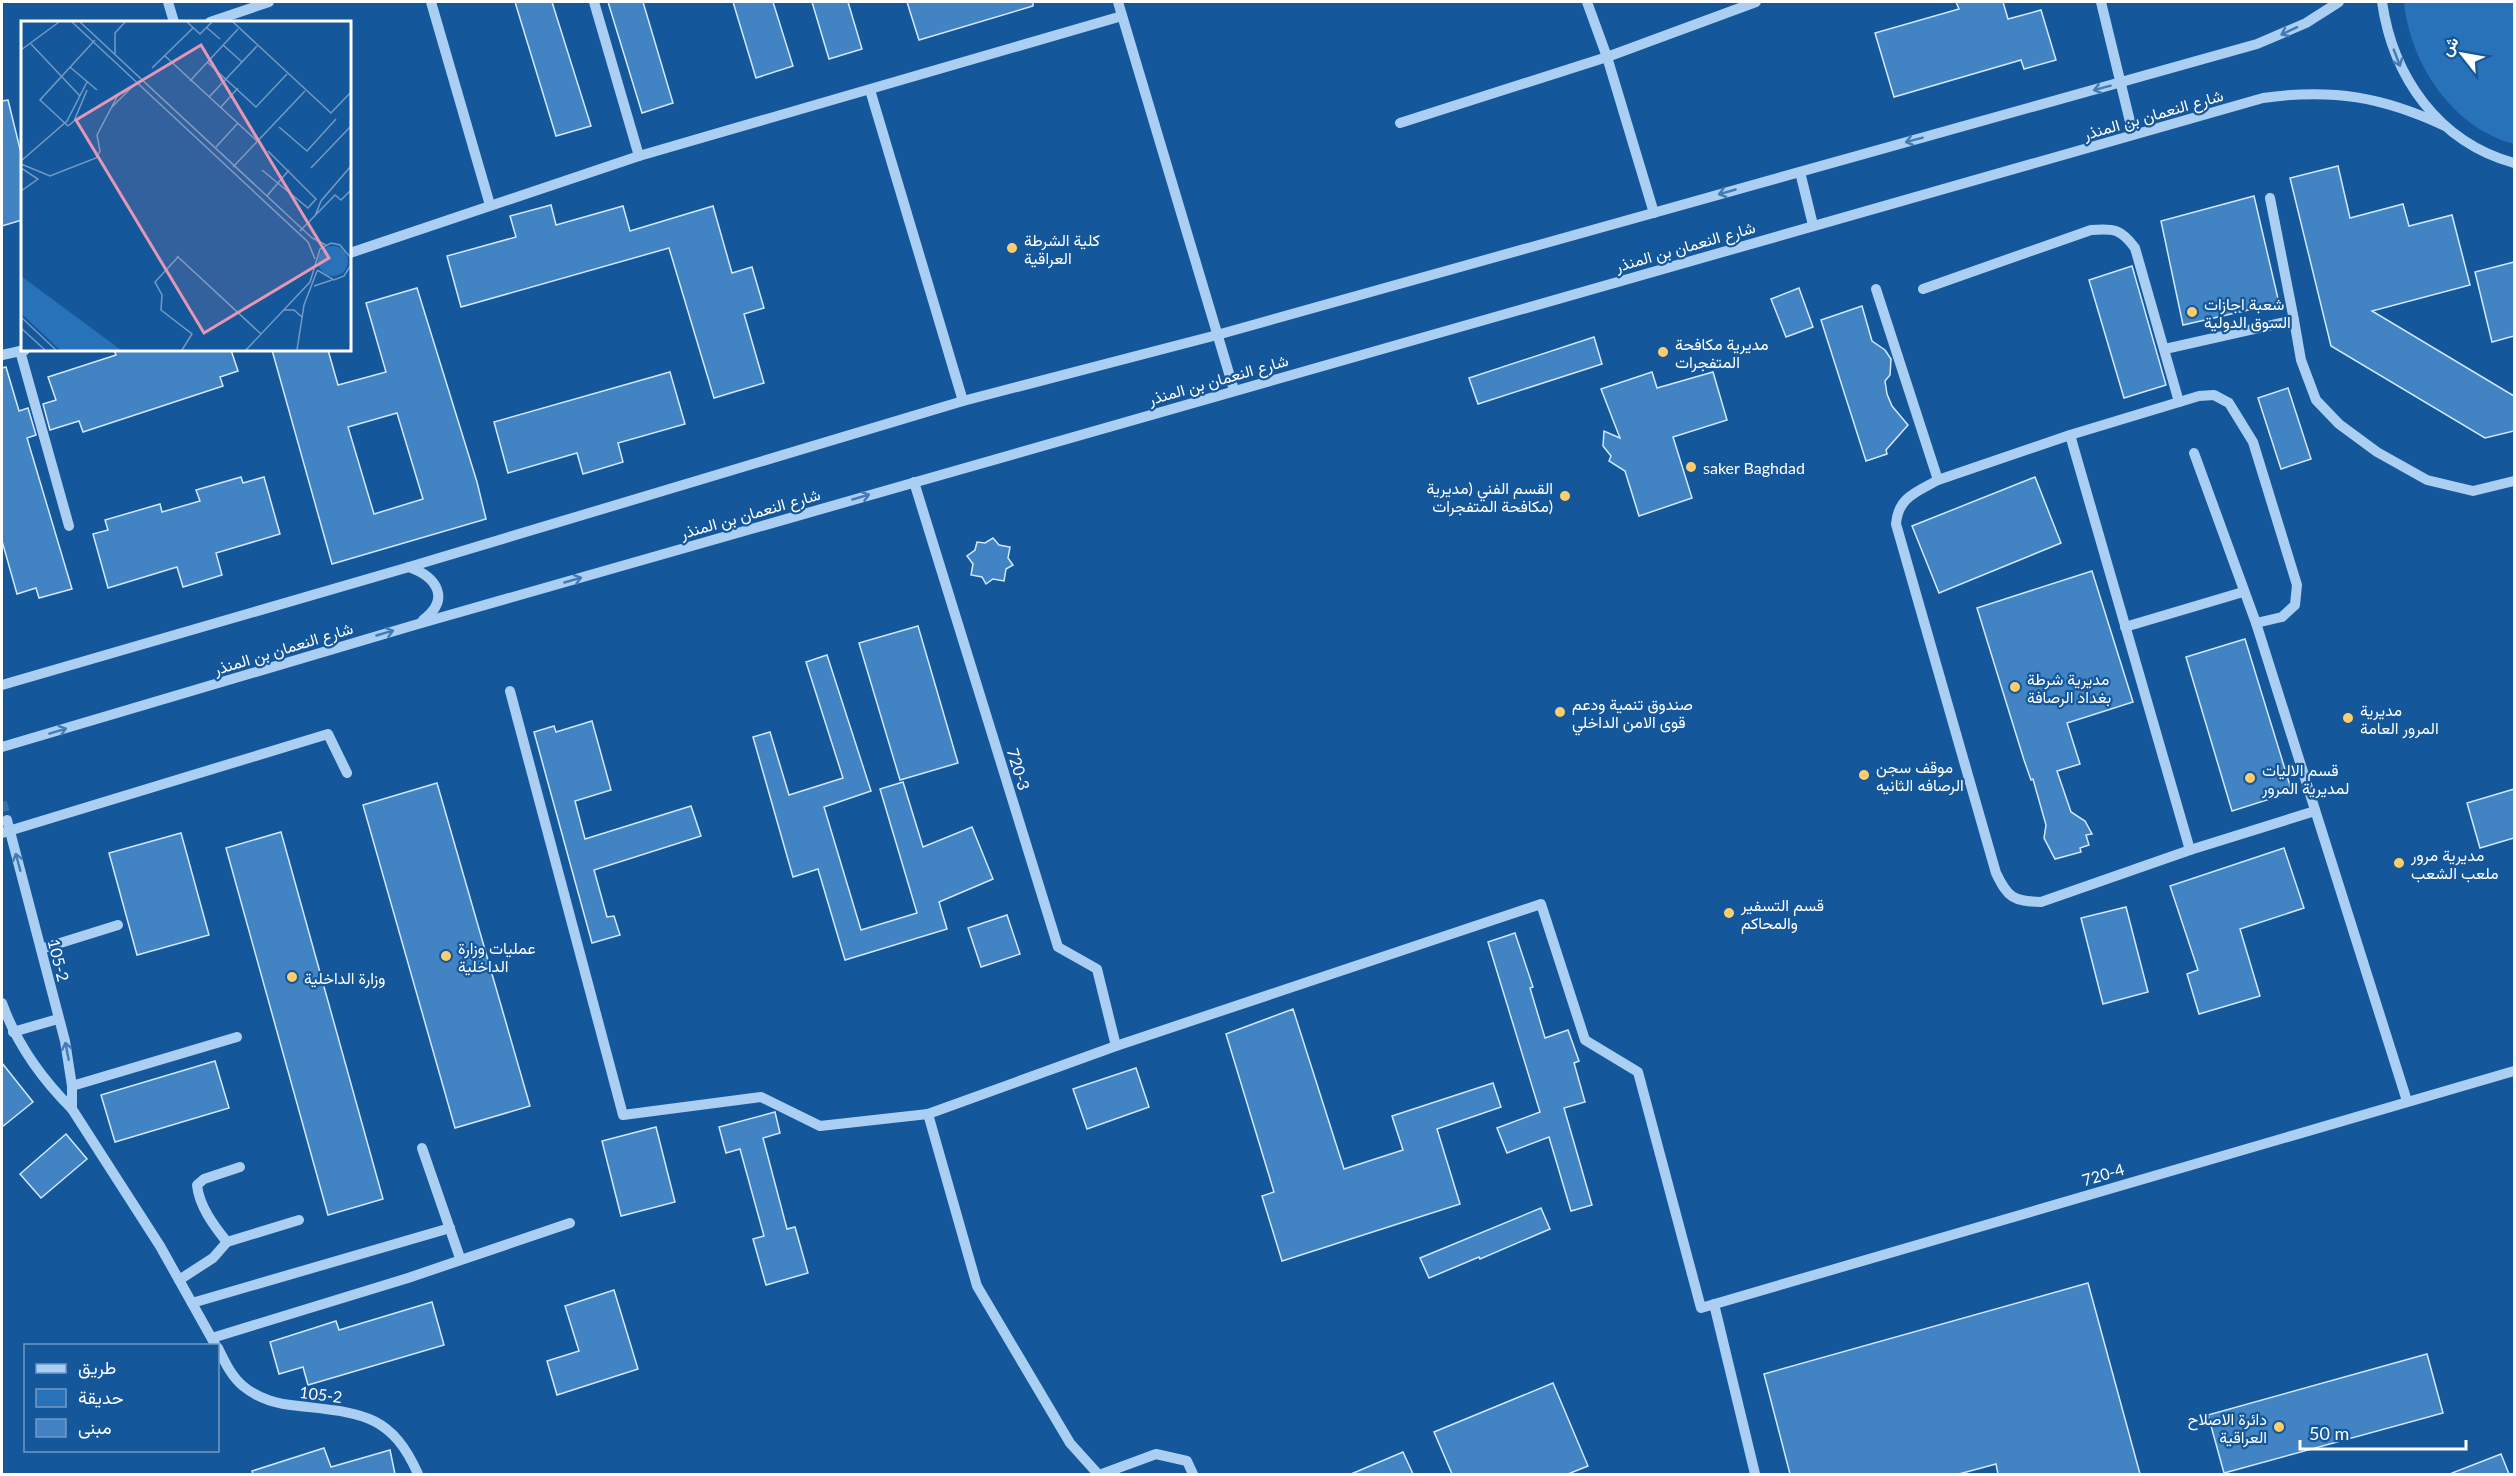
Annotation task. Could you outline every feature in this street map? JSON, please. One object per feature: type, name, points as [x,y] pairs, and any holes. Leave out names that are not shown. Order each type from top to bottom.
[{"type":"street","points":[[168,2],[174,21]]},
{"type":"street","points":[[213,21],[269,2]]},
{"type":"street","points":[[431,2],[490,205]]},
{"type":"street","points":[[594,2],[639,156]]},
{"type":"street","points":[[1118,2],[1234,390]]},
{"type":"street","points":[[1587,2],[1654,213]]},
{"type":"street","points":[[1400,123],[1606,57],[1756,2]]},
{"type":"street","points":[[2101,2],[2133,134]]},
{"type":"street","points":[[2,685],[409,567],[963,401],[1217,335],[2122,83],[2282,35],[2339,2]]},
{"type":"street","points":[[2382,2],[2386,30],[2399,66],[2419,98],[2445,126],[2463,140],[2514,168]]},
{"type":"street","points":[[351,253],[639,156],[1122,16]]},
{"type":"street","points":[[870,90],[963,401]]},
{"type":"street","name":"شارع النعمان بن المنذر","points":[[2,747],[418,624],[2263,98],[2326,93],[2357,96],[2397,106],[2445,126]]},
{"type":"street","points":[[2501,160],[2514,163]]},
{"type":"street","points":[[1800,172],[1813,225]]},
{"type":"street","points":[[2270,198],[2301,360],[2316,400],[2339,424],[2377,452],[2427,480],[2472,491],[2514,481]]},
{"type":"street","points":[[1923,289],[2091,230],[2112,228],[2127,236],[2135,248],[2180,402]]},
{"type":"street","points":[[1876,289],[1938,480]]},
{"type":"street","points":[[2165,349],[2294,320]]},
{"type":"street","points":[[2,355],[21,350]]},
{"type":"street","points":[[23,351],[69,526]]},
{"type":"street","points":[[2256,622],[2282,617],[2295,605],[2297,585],[2253,442],[2229,403],[2214,395],[2199,396],[2070,435],[1938,480],[1907,497],[1897,510],[1896,524],[1996,873],[2005,892],[2020,901],[2041,902],[2190,850],[2315,811]]},
{"type":"street","points":[[2070,435],[2190,850]]},
{"type":"street","points":[[2194,453],[2243,592],[2256,622],[2407,1101]]},
{"type":"street","name":"720-3","points":[[914,482],[1058,947],[1097,969],[1116,1046]]},
{"type":"street","points":[[409,567],[426,574],[434,581],[438,591],[438,603],[435,610],[418,624]]},
{"type":"street","points":[[2125,627],[2243,592]]},
{"type":"street","points":[[510,691],[623,1115],[761,1097],[820,1126],[928,1114],[1116,1046]]},
{"type":"street","points":[[6,828],[328,734],[347,773]]},
{"type":"street","name":"105-2","points":[[6,828],[65,1041],[72,1086],[72,1109]]},
{"type":"street","name":"720-4","points":[[1116,1046],[1541,904],[1585,1040],[1638,1072],[1701,1308],[2514,1071]]},
{"type":"street","points":[[40,949],[118,925]]},
{"type":"street","name":"105-2","points":[[2,1004],[13,1032],[39,1073],[72,1109],[160,1246],[215,1344]]},
{"type":"street","points":[[13,1032],[58,1019]]},
{"type":"street","points":[[72,1086],[237,1036]]},
{"type":"street","points":[[928,1114],[977,1286],[1070,1443],[1100,1474],[1156,1454],[1187,1461],[1193,1474]]},
{"type":"street","points":[[422,1148],[460,1258]]},
{"type":"street","points":[[227,1242],[214,1226],[198,1194],[197,1185],[204,1179],[240,1167]]},
{"type":"street","points":[[179,1280],[213,1258],[227,1242],[299,1220]]},
{"type":"street","points":[[215,1344],[460,1258],[570,1223]]},
{"type":"street","points":[[192,1303],[450,1228]]},
{"type":"street","points":[[1714,1304],[1755,1474]]},
{"type":"street","name":"105-2","points":[[219,1351],[231,1373],[255,1394],[285,1405],[354,1413],[373,1419],[389,1430],[402,1445],[418,1474]]},
{"type":"green space","points":[[2404,2],[2514,2],[2514,144],[2492,136],[2472,124],[2438,90],[2415,48]]},
{"type":"building","points":[[515,2],[552,2],[591,126],[556,136]]},
{"type":"building","points":[[608,2],[643,2],[673,103],[642,113]]},
{"type":"building","points":[[733,2],[773,2],[793,66],[756,78]]},
{"type":"building","points":[[812,2],[848,2],[862,49],[829,59]]},
{"type":"building","points":[[907,2],[1033,2],[1033,6],[919,40]]},
{"type":"building","points":[[1956,2],[2003,2],[2008,19],[2041,10],[2056,60],[2024,69],[2021,60],[1894,97],[1875,33],[1959,9]]},
{"type":"building","points":[[8,100],[21,153],[21,220],[2,226],[2,101]]},
{"type":"building","points":[[2338,166],[2350,218],[2403,204],[2409,226],[2452,215],[2470,285],[2372,311],[2514,396],[2514,431],[2485,438],[2331,346],[2290,178]]},
{"type":"building","points":[[2254,196],[2279,303],[2183,325],[2161,221]]},
{"type":"building","points":[[551,205],[556,225],[623,206],[630,231],[713,206],[732,273],[752,267],[764,308],[744,314],[764,383],[714,398],[669,248],[461,307],[447,256],[516,237],[510,216]]},
{"type":"building","points":[[2514,262],[2514,336],[2492,342],[2475,272]]},
{"type":"building","points":[[2132,266],[2166,385],[2124,398],[2089,280]]},
{"type":"building","points":[[417,288],[477,482],[486,519],[332,564],[272,351],[328,351],[338,385],[386,372],[366,303]],"holes":[[[397,413],[423,499],[374,514],[348,427]]]},
{"type":"building","points":[[1799,288],[1813,327],[1786,337],[1771,299]]},
{"type":"building","points":[[1862,306],[1872,341],[1885,350],[1891,359],[1890,375],[1885,381],[1887,394],[1892,406],[1908,425],[1886,450],[1887,454],[1866,461],[1821,320]]},
{"type":"building","points":[[1594,337],[1602,364],[1478,404],[1469,378]]},
{"type":"building","points":[[114,351],[231,351],[238,371],[220,377],[223,386],[83,432],[79,421],[50,430],[43,404],[56,400],[48,377],[116,355]]},
{"type":"building","points":[[6,367],[19,411],[28,408],[36,435],[27,438],[72,589],[39,598],[36,588],[17,594],[2,541],[2,368]]},
{"type":"building","points":[[670,372],[685,424],[618,443],[623,462],[583,474],[577,453],[508,473],[494,422]]},
{"type":"building","points":[[1652,372],[1657,388],[1713,372],[1727,420],[1673,437],[1692,498],[1639,516],[1625,471],[1609,461],[1611,456],[1603,446],[1604,431],[1620,438],[1601,389]]},
{"type":"building","points":[[2288,388],[2311,459],[2281,469],[2258,398]]},
{"type":"building","points":[[241,477],[243,483],[264,477],[280,534],[216,553],[222,575],[183,587],[177,567],[108,588],[93,534],[108,530],[105,520],[160,504],[162,512],[200,501],[196,490]]},
{"type":"building","points":[[2035,477],[2061,543],[1939,593],[1912,526]]},
{"type":"building","points":[[993,538],[999,545],[1010,547],[1008,558],[1013,565],[1006,569],[1004,581],[993,579],[986,584],[982,577],[971,575],[973,564],[967,556],[975,550],[977,542],[985,543]]},
{"type":"building","points":[[2092,571],[2133,702],[2067,723],[2080,764],[2057,771],[2071,812],[2085,821],[2092,834],[2086,835],[2089,845],[2080,848],[2081,852],[2055,859],[2044,838],[2046,825],[2033,779],[2031,780],[2024,760],[1977,608]]},
{"type":"building","points":[[918,626],[958,763],[900,780],[859,643]]},
{"type":"building","points":[[2245,639],[2292,792],[2232,811],[2186,657]]},
{"type":"building","points":[[827,655],[871,791],[824,807],[861,930],[917,913],[880,789],[903,782],[923,847],[972,827],[993,879],[939,902],[947,929],[845,960],[818,869],[793,877],[753,737],[770,732],[789,795],[843,778],[806,662]]},
{"type":"building","points":[[592,721],[611,790],[575,801],[585,839],[691,806],[701,836],[594,870],[607,917],[614,916],[620,935],[592,943],[534,732],[554,726],[556,732]]},
{"type":"building","name":"عمليات وزارة الداخلية","points":[[437,783],[530,1106],[455,1128],[363,805]]},
{"type":"building","points":[[2514,789],[2514,838],[2480,848],[2467,803]]},
{"type":"building","name":"وزارة الداخلية","points":[[281,832],[383,1199],[328,1215],[226,848]]},
{"type":"building","points":[[181,833],[209,935],[137,955],[109,853]]},
{"type":"building","points":[[2284,848],[2304,908],[2240,929],[2260,996],[2199,1014],[2187,974],[2198,970],[2170,886]]},
{"type":"building","points":[[2126,907],[2148,992],[2103,1004],[2081,918]]},
{"type":"building","points":[[1007,915],[1020,954],[981,967],[968,928]]},
{"type":"building","points":[[1515,933],[1533,987],[1530,988],[1545,1038],[1568,1030],[1579,1061],[1574,1063],[1585,1102],[1564,1108],[1592,1205],[1571,1211],[1549,1137],[1507,1153],[1497,1128],[1540,1112],[1488,942]]},
{"type":"building","points":[[1293,1009],[1344,1169],[1403,1150],[1392,1116],[1493,1083],[1501,1107],[1437,1129],[1460,1204],[1282,1261],[1262,1196],[1274,1192],[1226,1034]]},
{"type":"building","points":[[215,1061],[229,1108],[115,1142],[101,1095]]},
{"type":"building","points":[[2,1063],[33,1102],[2,1127]]},
{"type":"building","points":[[1136,1068],[1149,1107],[1087,1129],[1073,1089]]},
{"type":"building","points":[[775,1112],[780,1133],[763,1138],[787,1229],[795,1227],[808,1273],[766,1285],[753,1239],[764,1236],[740,1149],[726,1153],[719,1127]]},
{"type":"building","points":[[656,1127],[675,1202],[621,1216],[602,1141]]},
{"type":"building","points":[[66,1134],[87,1159],[41,1198],[20,1174]]},
{"type":"building","points":[[1541,1208],[1550,1229],[1429,1278],[1420,1258]]},
{"type":"building","points":[[2088,1283],[2140,1474],[1998,1474],[1996,1464],[1959,1474],[1790,1474],[1764,1374]]},
{"type":"building","points":[[614,1290],[638,1369],[557,1395],[547,1361],[579,1351],[565,1306]]},
{"type":"building","points":[[432,1302],[444,1345],[308,1385],[303,1367],[279,1374],[270,1342],[336,1321],[339,1330]]},
{"type":"building","points":[[2427,1354],[2443,1413],[2224,1473],[2208,1415]]},
{"type":"building","points":[[1553,1383],[1588,1466],[1568,1474],[1452,1474],[1434,1432]]},
{"type":"building","points":[[324,1448],[331,1467],[390,1450],[395,1474],[253,1474],[252,1471]]},
{"type":"building","points":[[1403,1452],[1413,1474],[1351,1474]]},
{"type":"building","points":[[2501,1454],[2509,1474],[2452,1473]]},
{"type":"tunnel","points":[[2,802],[7,820]]},
{"type":"place","name":"كلية الشرطة العراقية","points":[[1012,248]]},
{"type":"place","name":"شعبة اجازات السوق الدولية","points":[[2192,312]]},
{"type":"place","name":"مديرية مكافحة المتفجرات","points":[[1663,352]]},
{"type":"place","name":"saker Baghdad","points":[[1691,467]]},
{"type":"place","name":"القسم الفني (مديرية مكافحة المتفجرات)","points":[[1565,496]]},
{"type":"place","name":"مديرية شرطة بغداد الرصافة","points":[[2015,687]]},
{"type":"place","name":"صندوق تنمية ودعم قوى الامن الداخلي","points":[[1560,712]]},
{"type":"place","name":"مديرية المرور العامة","points":[[2348,718]]},
{"type":"place","name":"موقف سجن الرصافه الثانيه","points":[[1864,775]]},
{"type":"place","name":"قسم الاليات لمديرية المرور","points":[[2250,778]]},
{"type":"place","name":"مديرية مرور ملعب الشعب","points":[[2399,863]]},
{"type":"place","name":"قسم التسفير والمحاكم","points":[[1729,913]]},
{"type":"place","name":"عمليات وزارة الداخلية","points":[[446,956]]},
{"type":"place","name":"وزارة الداخلية","points":[[292,977]]},
{"type":"place","name":"دائرة الاصلاح العراقية","points":[[2279,1427]]}]
